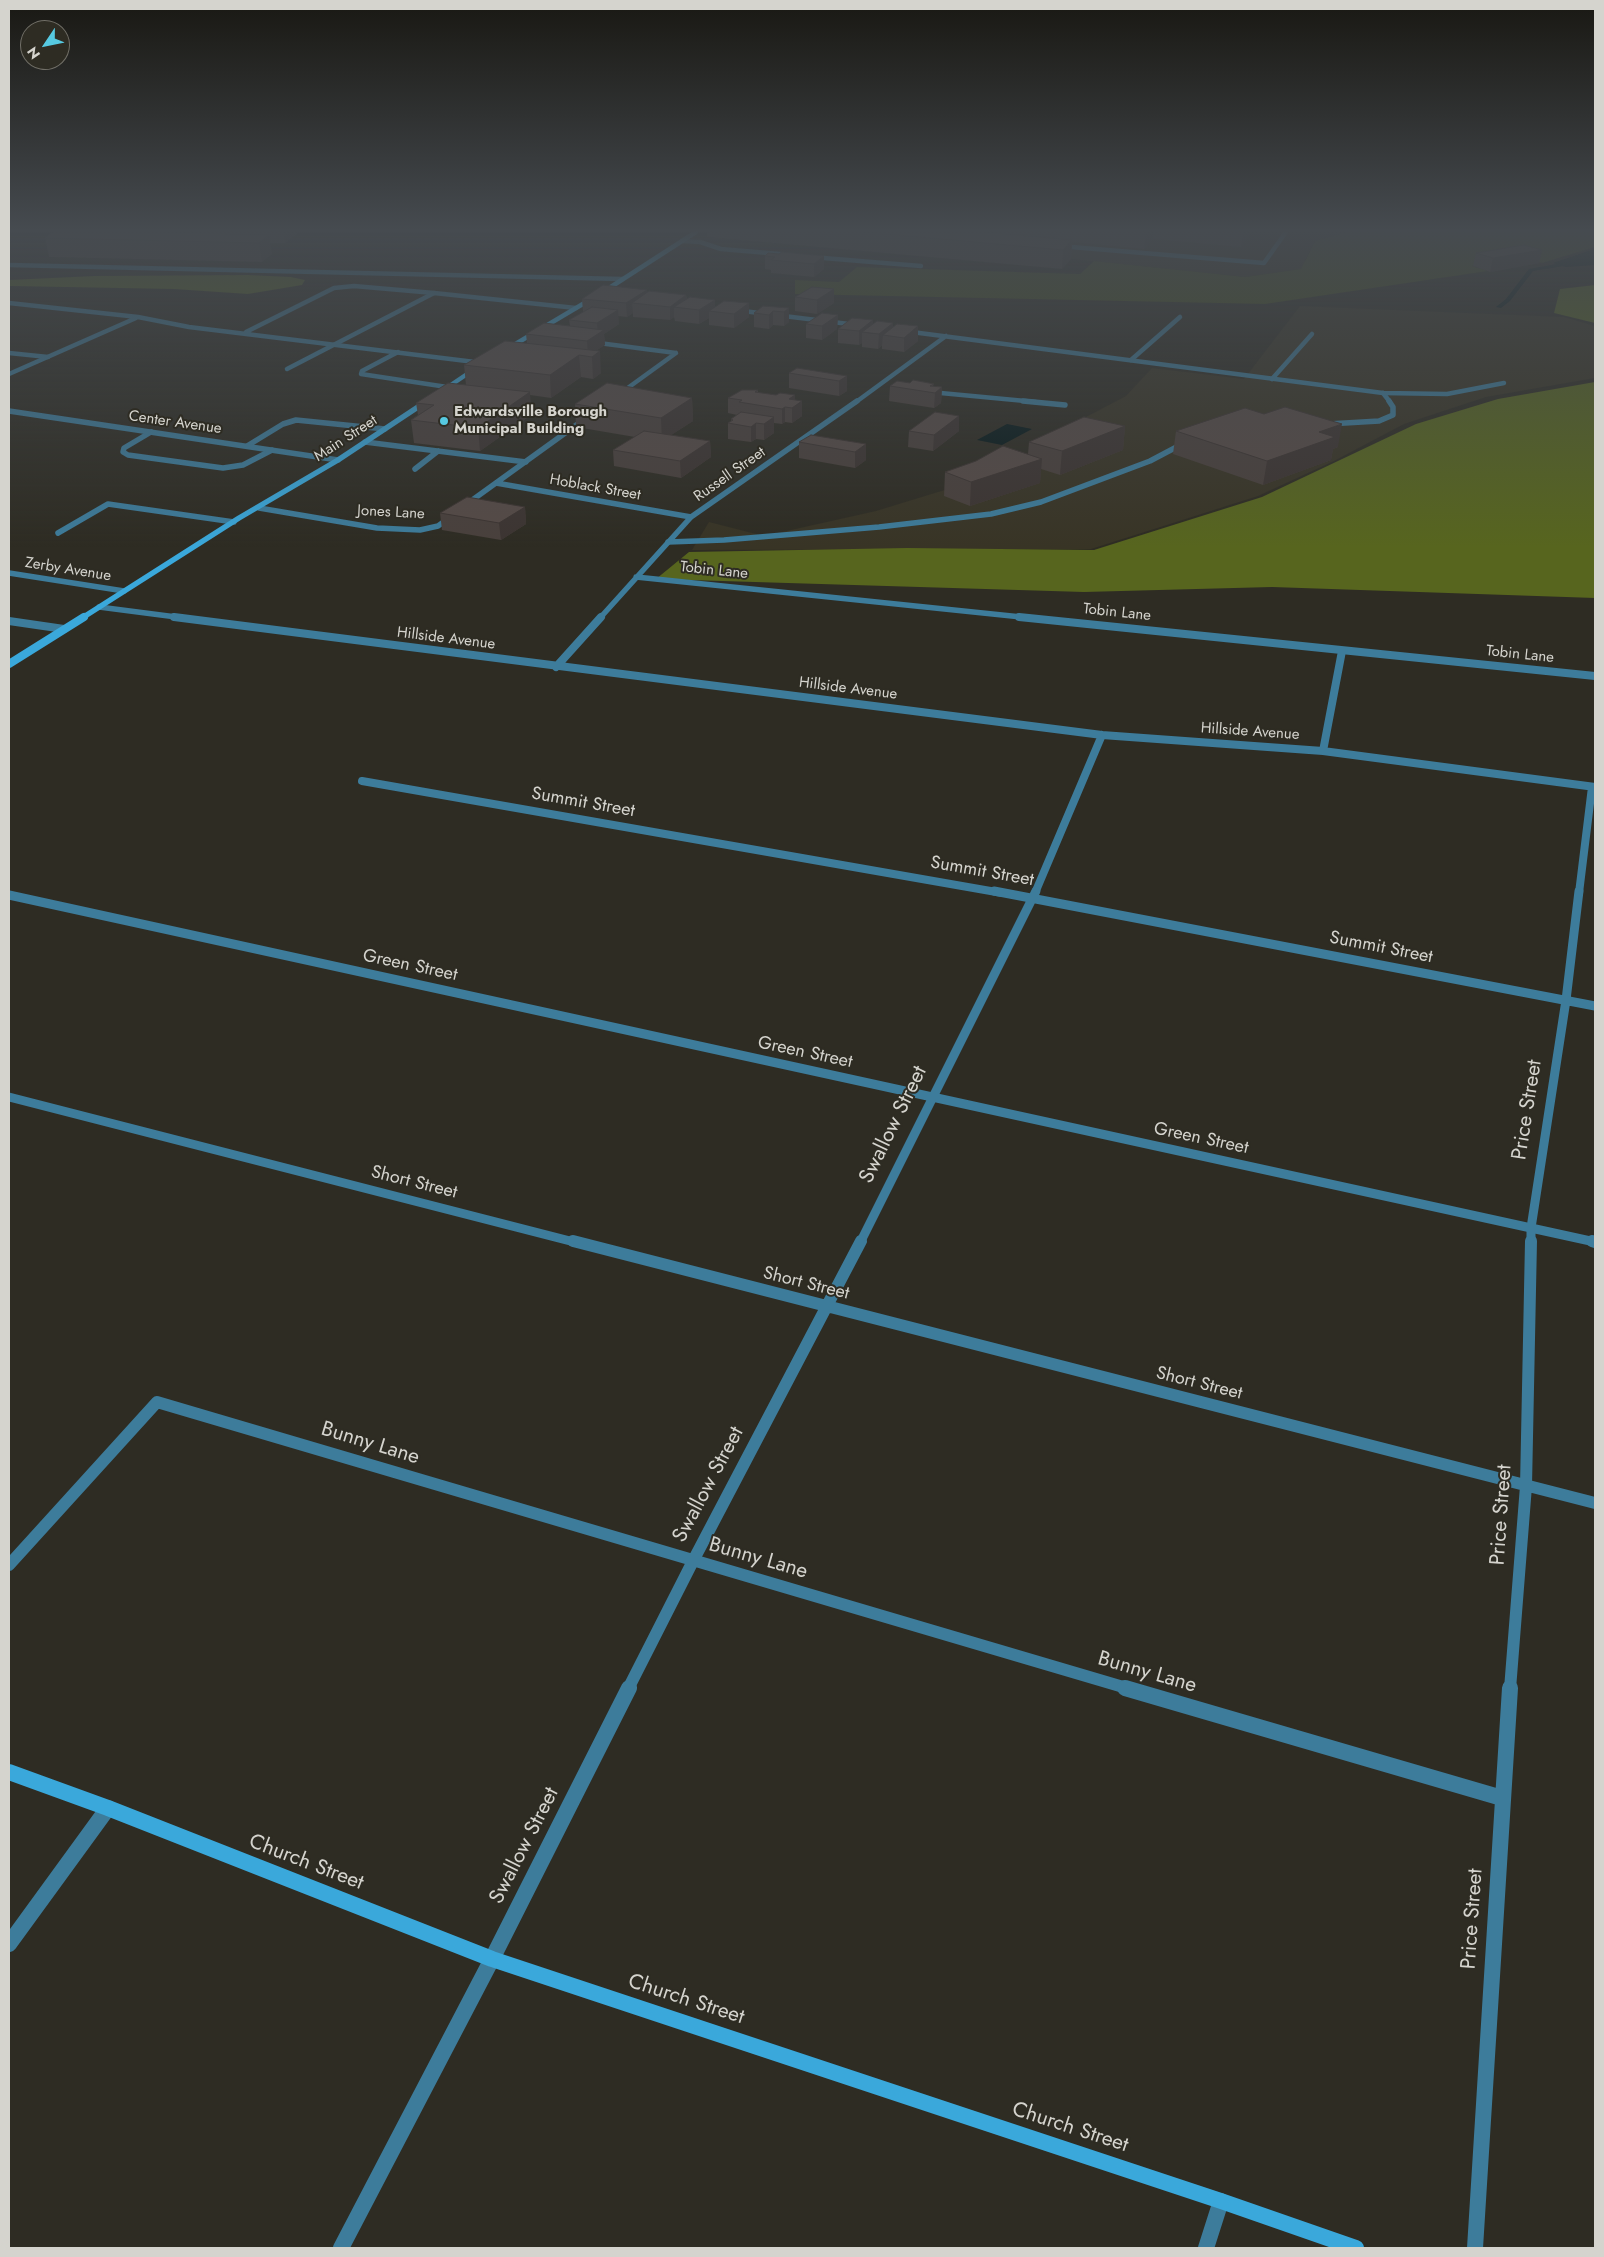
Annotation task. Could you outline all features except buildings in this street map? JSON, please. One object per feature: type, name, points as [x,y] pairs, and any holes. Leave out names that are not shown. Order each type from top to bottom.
[{"type":"street","points":[[9,374],[92,337]]},
{"type":"street","points":[[285,337],[483,363]]},
{"type":"street","points":[[287,368],[347,337]]},
{"type":"street","points":[[500,353],[527,337]]},
{"type":"street","name":"Russell Street","points":[[556,667],[691,517],[808,437],[944,337]]},
{"type":"street","points":[[956,337],[1383,393],[1447,394],[1504,384]]},
{"type":"street","points":[[1131,360],[1157,337]]},
{"type":"street","points":[[1272,379],[1309,337]]},
{"type":"street","points":[[581,340],[676,353],[615,397]]},
{"type":"street","points":[[398,352],[362,371],[361,374],[447,388]]},
{"type":"street","points":[[9,353],[48,357]]},
{"type":"street","name":"Main Street","points":[[9,664],[234,522],[338,460],[492,358]]},
{"type":"street","points":[[874,387],[890,388]]},
{"type":"street","points":[[920,391],[1065,405]]},
{"type":"street","points":[[1319,425],[1380,421],[1393,415],[1393,407],[1383,393]]},
{"type":"street","name":"Center Avenue","points":[[9,411],[338,460]]},
{"type":"street","name":"Jones Lane","points":[[259,508],[377,528],[420,530],[438,526],[592,414]]},
{"type":"street","points":[[247,446],[284,424],[296,420],[385,429]]},
{"type":"street","points":[[150,432],[124,448],[122,452],[128,455],[223,468],[243,465],[272,450]]},
{"type":"street","points":[[668,542],[724,540],[869,528],[991,514],[1041,502],[1108,477],[1150,461],[1189,440]]},
{"type":"street","points":[[365,442],[526,462]]},
{"type":"street","points":[[415,469],[438,451]]},
{"type":"street","name":"Hoblack Street","points":[[496,483],[691,517]]},
{"type":"street","points":[[58,533],[108,504],[234,522]]},
{"type":"street","name":"Zerby Avenue","points":[[10,574],[124,591]]},
{"type":"street","name":"Tobin Lane","points":[[636,577],[1595,676]]},
{"type":"street","name":"Hillside Avenue","points":[[99,608],[1102,735],[1323,751],[1594,787]]},
{"type":"street","points":[[9,620],[64,629]]},
{"type":"street","points":[[1323,751],[1342,651]]},
{"type":"street","name":"Swallow Street","points":[[341,2248],[492,1959],[693,1561],[828,1307],[1033,898],[1102,735]]},
{"type":"street","name":"Summit Street","points":[[362,781],[1033,898],[1595,1006]]},
{"type":"street","name":"Price Street","points":[[1474,2248],[1502,1798],[1526,1486],[1531,1228],[1566,1000],[1594,787]]},
{"type":"street","name":"Green Street","points":[[9,894],[1595,1242]]},
{"type":"street","name":"Short Street","points":[[9,1097],[1595,1503]]},
{"type":"street","name":"Bunny Lane","points":[[9,1565],[157,1402],[1502,1798]]},
{"type":"street","name":"Church Street","points":[[9,1772],[108,1808],[492,1959],[1221,2201],[1356,2248]]},
{"type":"street","points":[[9,1944],[108,1808]]},
{"type":"street","points":[[1206,2248],[1221,2201]]},
{"type":"shaded area","points":[[1276,337],[1595,337],[1595,378],[1486,397],[1404,424],[1334,461],[1258,496],[1091,549],[692,550],[709,522],[764,536],[876,511],[961,485],[1029,453],[1086,417],[1126,396],[1152,368],[1244,379]]},
{"type":"shaded area","points":[[1007,424],[1032,429],[1002,445],[977,440]]},
{"type":"green space","points":[[1595,382],[1595,598],[1272,587],[1084,592],[656,579],[689,552],[907,548],[1094,550],[1262,497],[1416,424],[1498,399]]},
{"type":"place","name":"Edwardsville Borough Municipal Building","points":[[444,421]]}]
